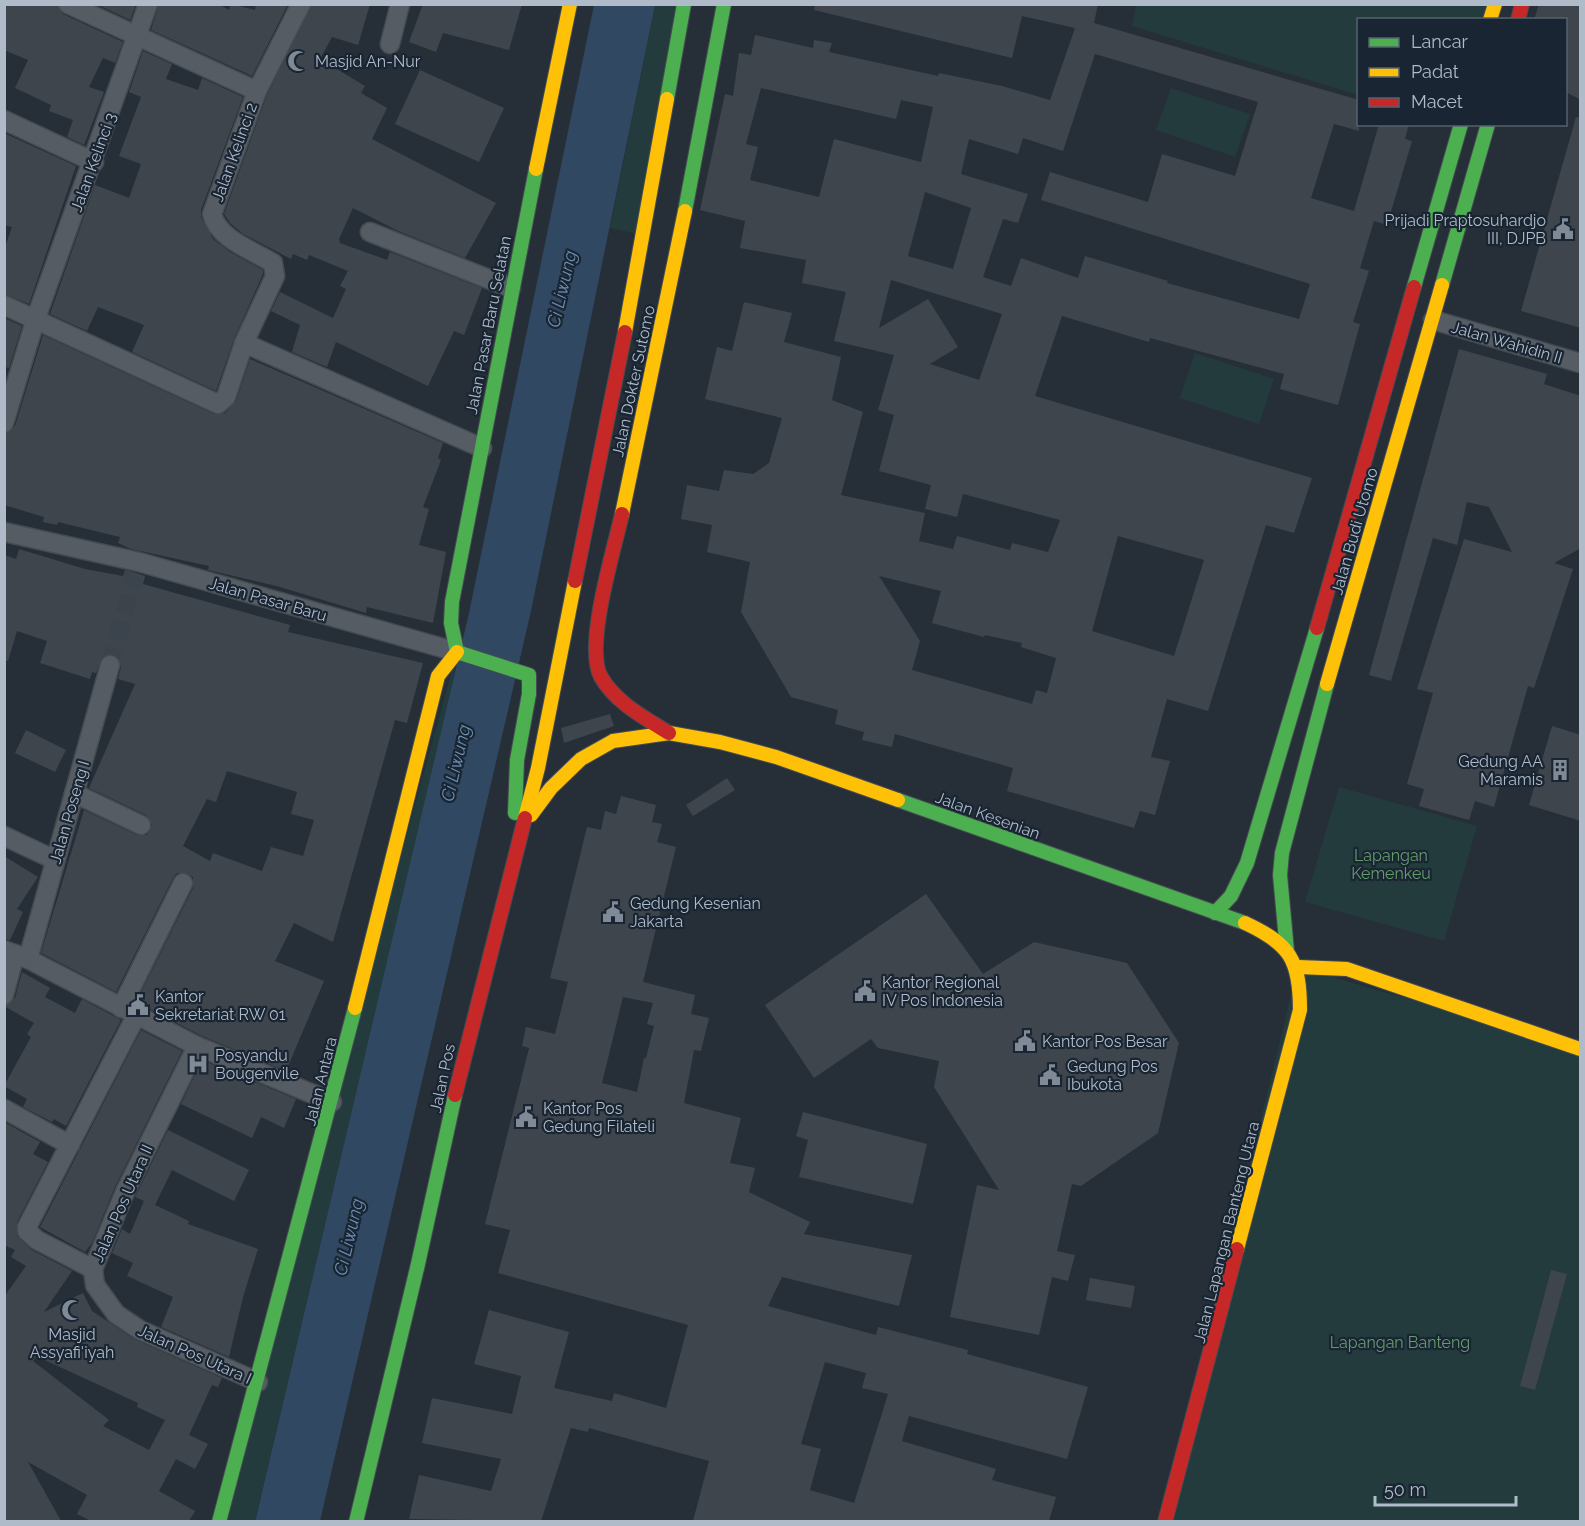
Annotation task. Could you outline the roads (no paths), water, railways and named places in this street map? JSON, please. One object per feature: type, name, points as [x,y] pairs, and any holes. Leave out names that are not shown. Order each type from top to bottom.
[{"type":"main road","name":"Jalan Pasar Baru Selatan","points":[[459,652],[451,623],[452,602],[511,288],[570,4]]},
{"type":"main road","name":"Jalan Dokter Sutomo","points":[[562,643],[621,351],[684,4]]},
{"type":"main road","name":"Jalan Dokter Sutomo","points":[[669,733],[628,706],[603,680],[597,668],[595,653],[599,617],[663,320],[724,4]]},
{"type":"main road","name":"Jalan Budi Utomo","points":[[1215,913],[1231,896],[1247,863],[1460,126]]},
{"type":"main road","name":"Jalan Budi Utomo","points":[[1287,951],[1280,874],[1282,854],[1303,766],[1487,126]]},
{"type":"main road","name":"Jalan Pos","points":[[356,1521],[418,1264],[467,1039],[538,768],[562,643]]},
{"type":"main road","name":"Jalan Pasar Baru","points":[[459,652],[526,672],[529,694],[517,760],[517,845]]},
{"type":"main road","name":"Jalan Antara","points":[[219,1521],[332,1102],[438,676],[459,652]]},
{"type":"main road","points":[[522,829],[551,788],[581,759],[613,741],[669,733]]},
{"type":"main road","name":"Jalan Kesenian","points":[[669,733],[720,742],[776,757],[1215,913],[1267,933],[1287,951]]},
{"type":"main road","points":[[1287,951],[1298,967],[1347,969],[1581,1049]]},
{"type":"main road","name":"Jalan Lapangan Banteng Utara","points":[[1165,1521],[1300,1010],[1298,967]]},
{"type":"street","points":[[68,4],[257,91]]},
{"type":"street","name":"Jalan Kelinci 3","points":[[4,423],[34,325],[94,162],[148,4]]},
{"type":"street","name":"Jalan Kelinci 2","points":[[244,343],[274,276],[275,267],[273,263],[221,232],[215,225],[212,214],[257,91],[301,4]]},
{"type":"street","points":[[390,44],[400,4]]},
{"type":"street","points":[[4,120],[94,162]]},
{"type":"street","points":[[370,232],[511,288]]},
{"type":"street","points":[[4,304],[34,325],[218,404],[226,397],[244,343],[482,448]]},
{"type":"street","name":"Jalan Wahidin II","points":[[1433,320],[1581,363]]},
{"type":"street","name":"Jalan Pasar Baru","points":[[4,532],[137,569],[459,652]]},
{"type":"street","name":"Jalan Poseng I","points":[[4,995],[16,954],[55,860],[110,665]]},
{"type":"street","points":[[74,793],[141,825]]},
{"type":"street","points":[[4,836],[55,860]]},
{"type":"street","name":"Jalan Pos Utara II","points":[[183,883],[70,1145],[27,1227],[27,1231],[37,1240],[93,1269],[125,1192],[197,1046]]},
{"type":"street","points":[[16,954],[197,1046],[332,1102]]},
{"type":"street","points":[[4,1109],[70,1145]]},
{"type":"street","name":"Jalan Pos Utara I","points":[[93,1269],[95,1285],[116,1314],[140,1330],[258,1382]]},
{"type":"water","name":"Ci Liwung","points":[[594,5],[655,5],[531,611],[320,1521],[255,1522],[469,613]]},
{"type":"tunnel","points":[[110,665],[135,575]]},
{"type":"place","name":"Masjid An-Nur","points":[[298,61]]},
{"type":"place","name":"Prijadi Praptosuhardjo III, DJPB","points":[[1563,229]]},
{"type":"place","name":"Gedung AA Maramis","points":[[1560,770]]},
{"type":"place","name":"Gedung Kesenian Jakarta","points":[[613,912]]},
{"type":"place","name":"Kantor Regional IV Pos Indonesia","points":[[865,991]]},
{"type":"place","name":"Kantor Sekretariat RW 01","points":[[138,1005]]},
{"type":"place","name":"Kantor Pos Besar","points":[[1025,1041]]},
{"type":"place","name":"Posyandu Bougenvile","points":[[198,1064]]},
{"type":"place","name":"Gedung Pos Ibukota","points":[[1050,1075]]},
{"type":"place","name":"Kantor Pos Gedung Filateli","points":[[526,1117]]},
{"type":"place","name":"Masjid Assyafi'iyah","points":[[72,1310]]},
{"type":"park label","name":"Lapangan Kemenkeu","points":[[1391,864]]},
{"type":"park label","name":"Lapangan Banteng","points":[[1400,1342]]}]
